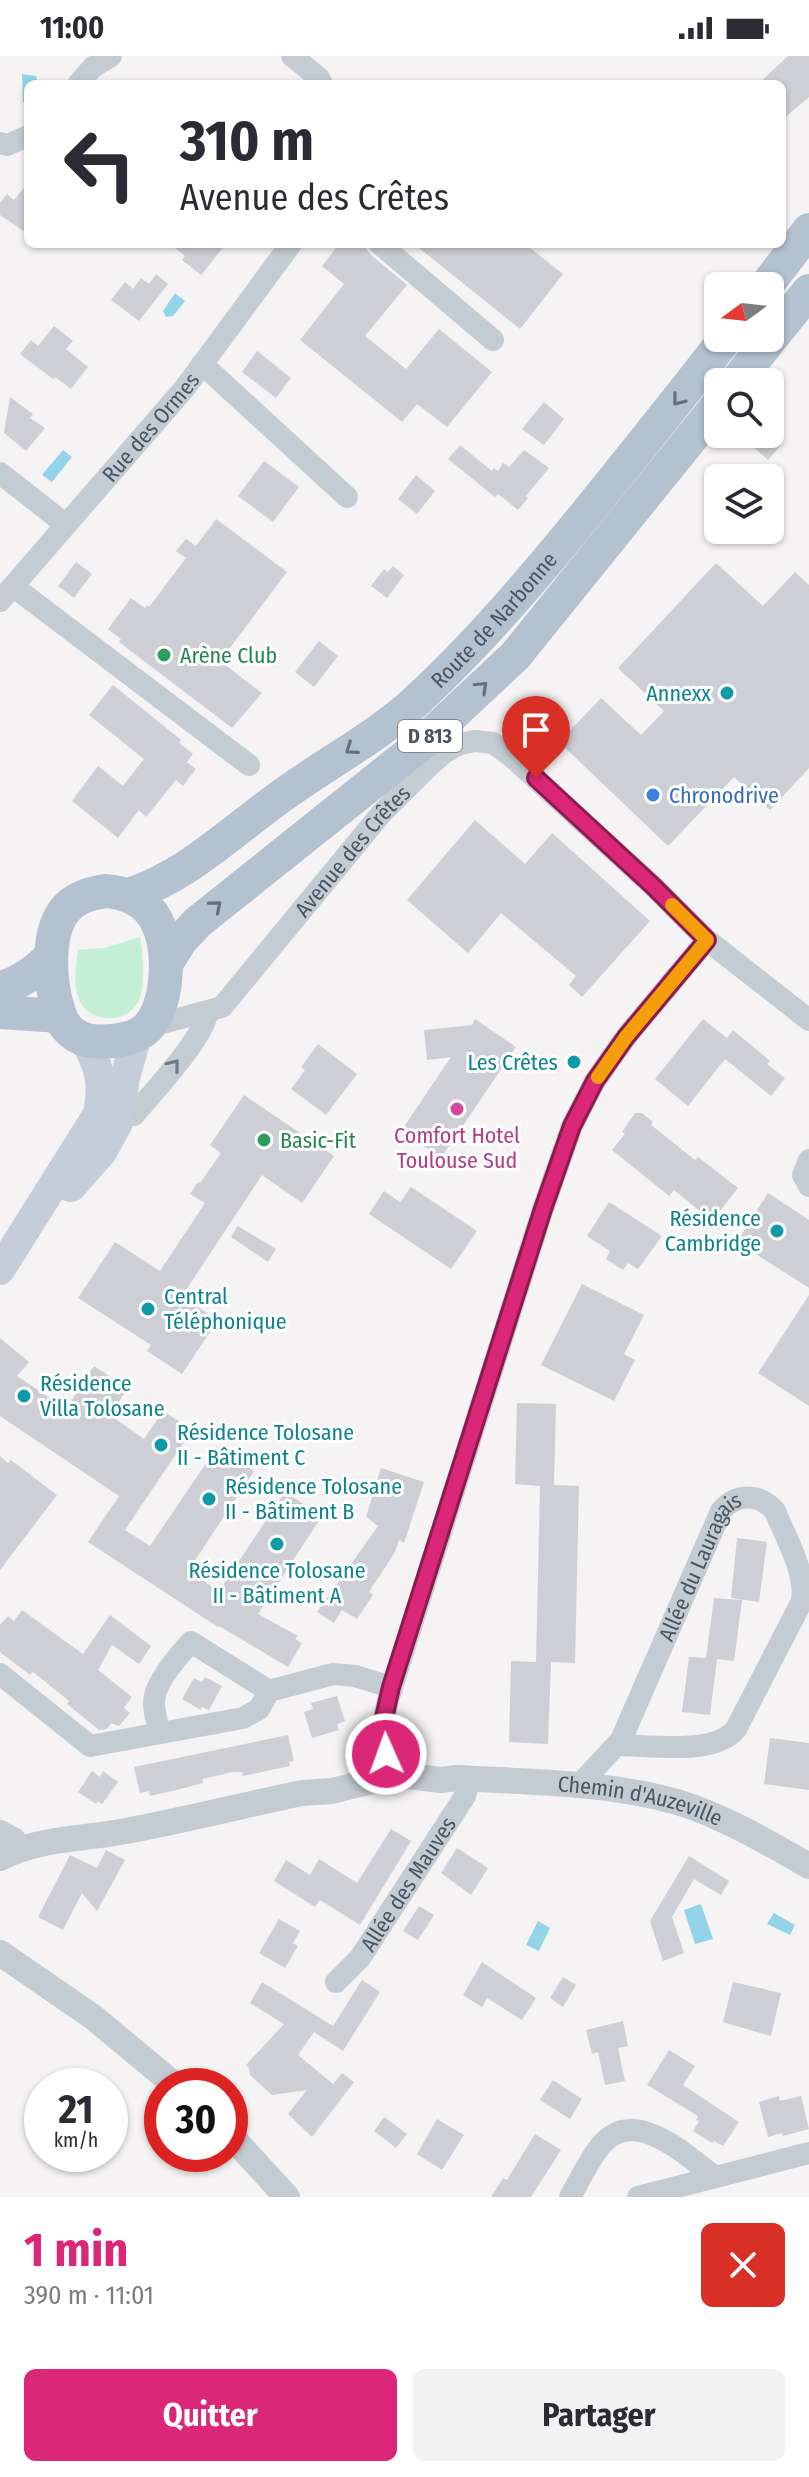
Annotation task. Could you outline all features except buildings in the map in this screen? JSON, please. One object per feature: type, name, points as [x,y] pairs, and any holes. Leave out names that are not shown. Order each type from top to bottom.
[{"type":"main road","points":[[777,272],[809,230]]},
{"type":"main road","points":[[747,368],[809,291]]},
{"type":"main road","name":"Route de Narbonne","points":[[129,895],[151,888],[185,869],[277,799],[414,703],[520,595],[715,352]]},
{"type":"main road","name":"Route de Narbonne","points":[[165,974],[181,940],[206,914],[421,744],[515,656],[704,422]]},
{"type":"main road","name":"D 813","points":[[60,1016],[53,989],[51,956],[57,924],[68,906],[85,895],[105,891],[129,895]]},
{"type":"main road","points":[[129,895],[155,918],[162,939],[165,974]]},
{"type":"main road","points":[[0,988],[34,973],[51,956]]},
{"type":"main road","name":"D 813","points":[[142,1031],[161,1005],[165,974]]},
{"type":"main road","points":[[0,1012],[60,1016],[72,1033],[85,1040],[99,1042],[142,1031]]},
{"type":"main road","points":[[5,1263],[102,1152],[118,1123],[125,1078],[142,1031]]},
{"type":"main road","points":[[5,1263],[98,1114],[101,1076],[85,1040]]},
{"type":"street","points":[[82,80],[93,67],[111,56]]},
{"type":"street","points":[[292,56],[320,80]]},
{"type":"street","points":[[0,143],[7,145],[24,138]]},
{"type":"street","name":"Rue des Ormes","points":[[7,594],[184,389],[288,248]]},
{"type":"street","points":[[385,248],[493,340]]},
{"type":"street","points":[[202,364],[347,497]]},
{"type":"street","points":[[0,473],[65,524]]},
{"type":"street","points":[[7,594],[249,765]]},
{"type":"street","name":"Avenue des Crêtes","points":[[142,1031],[222,1007],[381,814],[444,753],[460,744],[475,741],[493,743],[512,757],[653,886],[707,940],[809,1020]]},
{"type":"street","points":[[387,1770],[384,1718],[391,1687],[572,1126],[595,1081],[626,1037],[707,940]]},
{"type":"street","points":[[165,974],[178,996],[195,1002],[206,1003],[231,997]]},
{"type":"street","points":[[134,1115],[200,1033],[208,1017],[207,1012]]},
{"type":"street","points":[[809,1160],[803,1175],[809,1186]]},
{"type":"street","name":"Allée du Lauragais","points":[[581,1783],[618,1745],[721,1511],[731,1500],[739,1498],[768,1505],[775,1511],[803,1577],[804,1592],[736,1729],[723,1740],[703,1746],[618,1745]]},
{"type":"street","points":[[160,1733],[154,1696],[178,1656],[191,1642],[269,1691]]},
{"type":"street","points":[[0,1674],[90,1746],[243,1718],[259,1709],[269,1691],[333,1674],[355,1676],[391,1687]]},
{"type":"street","name":"Chemin d'Auzeville","points":[[6,1846],[127,1831],[302,1793],[332,1791],[387,1770],[441,1780],[463,1778],[581,1783],[680,1803],[760,1837],[809,1866]]},
{"type":"street","name":"Allée des Mauves","points":[[336,1982],[360,1958],[465,1796],[463,1778]]},
{"type":"street","points":[[0,1953],[93,2017],[154,2068]]},
{"type":"street","points":[[570,2197],[603,2143],[630,2130],[658,2136],[714,2176]]},
{"type":"street","points":[[638,2197],[809,2153]]},
{"type":"street","points":[[248,2155],[287,2197]]},
{"type":"green space","points":[[140,937],[143,980],[137,1003],[132,1010],[116,1018],[89,1012],[77,993],[78,950],[104,948]]},
{"type":"water","points":[[22,74],[36,76],[37,80],[24,80],[23,102]]},
{"type":"water","points":[[175,293],[185,301],[173,316],[166,317],[163,311]]},
{"type":"water","points":[[63,450],[72,457],[52,482],[42,475]]},
{"type":"water","points":[[701,1904],[713,1939],[695,1944],[684,1910]]},
{"type":"water","points":[[774,1913],[795,1925],[790,1935],[767,1924]]},
{"type":"water","points":[[538,1921],[550,1928],[539,1951],[526,1945]]},
{"type":"slow traffic","points":[[598,1077],[626,1037],[707,940],[672,905]]},
{"type":"place","name":"Arène Club","points":[[164,655]]},
{"type":"place","name":"Annexx","points":[[727,693]]},
{"type":"place","name":"Chronodrive","points":[[653,795]]},
{"type":"place","name":"Les Crêtes","points":[[574,1062]]},
{"type":"place","name":"Comfort Hotel Toulouse Sud","points":[[457,1109]]},
{"type":"place","name":"Basic-Fit","points":[[264,1140]]},
{"type":"place","name":"Résidence Cambridge","points":[[777,1231]]},
{"type":"place","name":"Central Téléphonique","points":[[148,1309]]},
{"type":"place","name":"Résidence Villa Tolosane","points":[[24,1396]]},
{"type":"place","name":"Résidence Tolosane II - Bâtiment C","points":[[161,1445]]},
{"type":"place","name":"Résidence Tolosane II - Bâtiment B","points":[[209,1499]]},
{"type":"place","name":"Résidence Tolosane II - Bâtiment A","points":[[277,1544]]},
{"type":"route","points":[[386,1754],[384,1718],[391,1687],[572,1126],[595,1081],[626,1037],[707,940],[536,778]]}]
